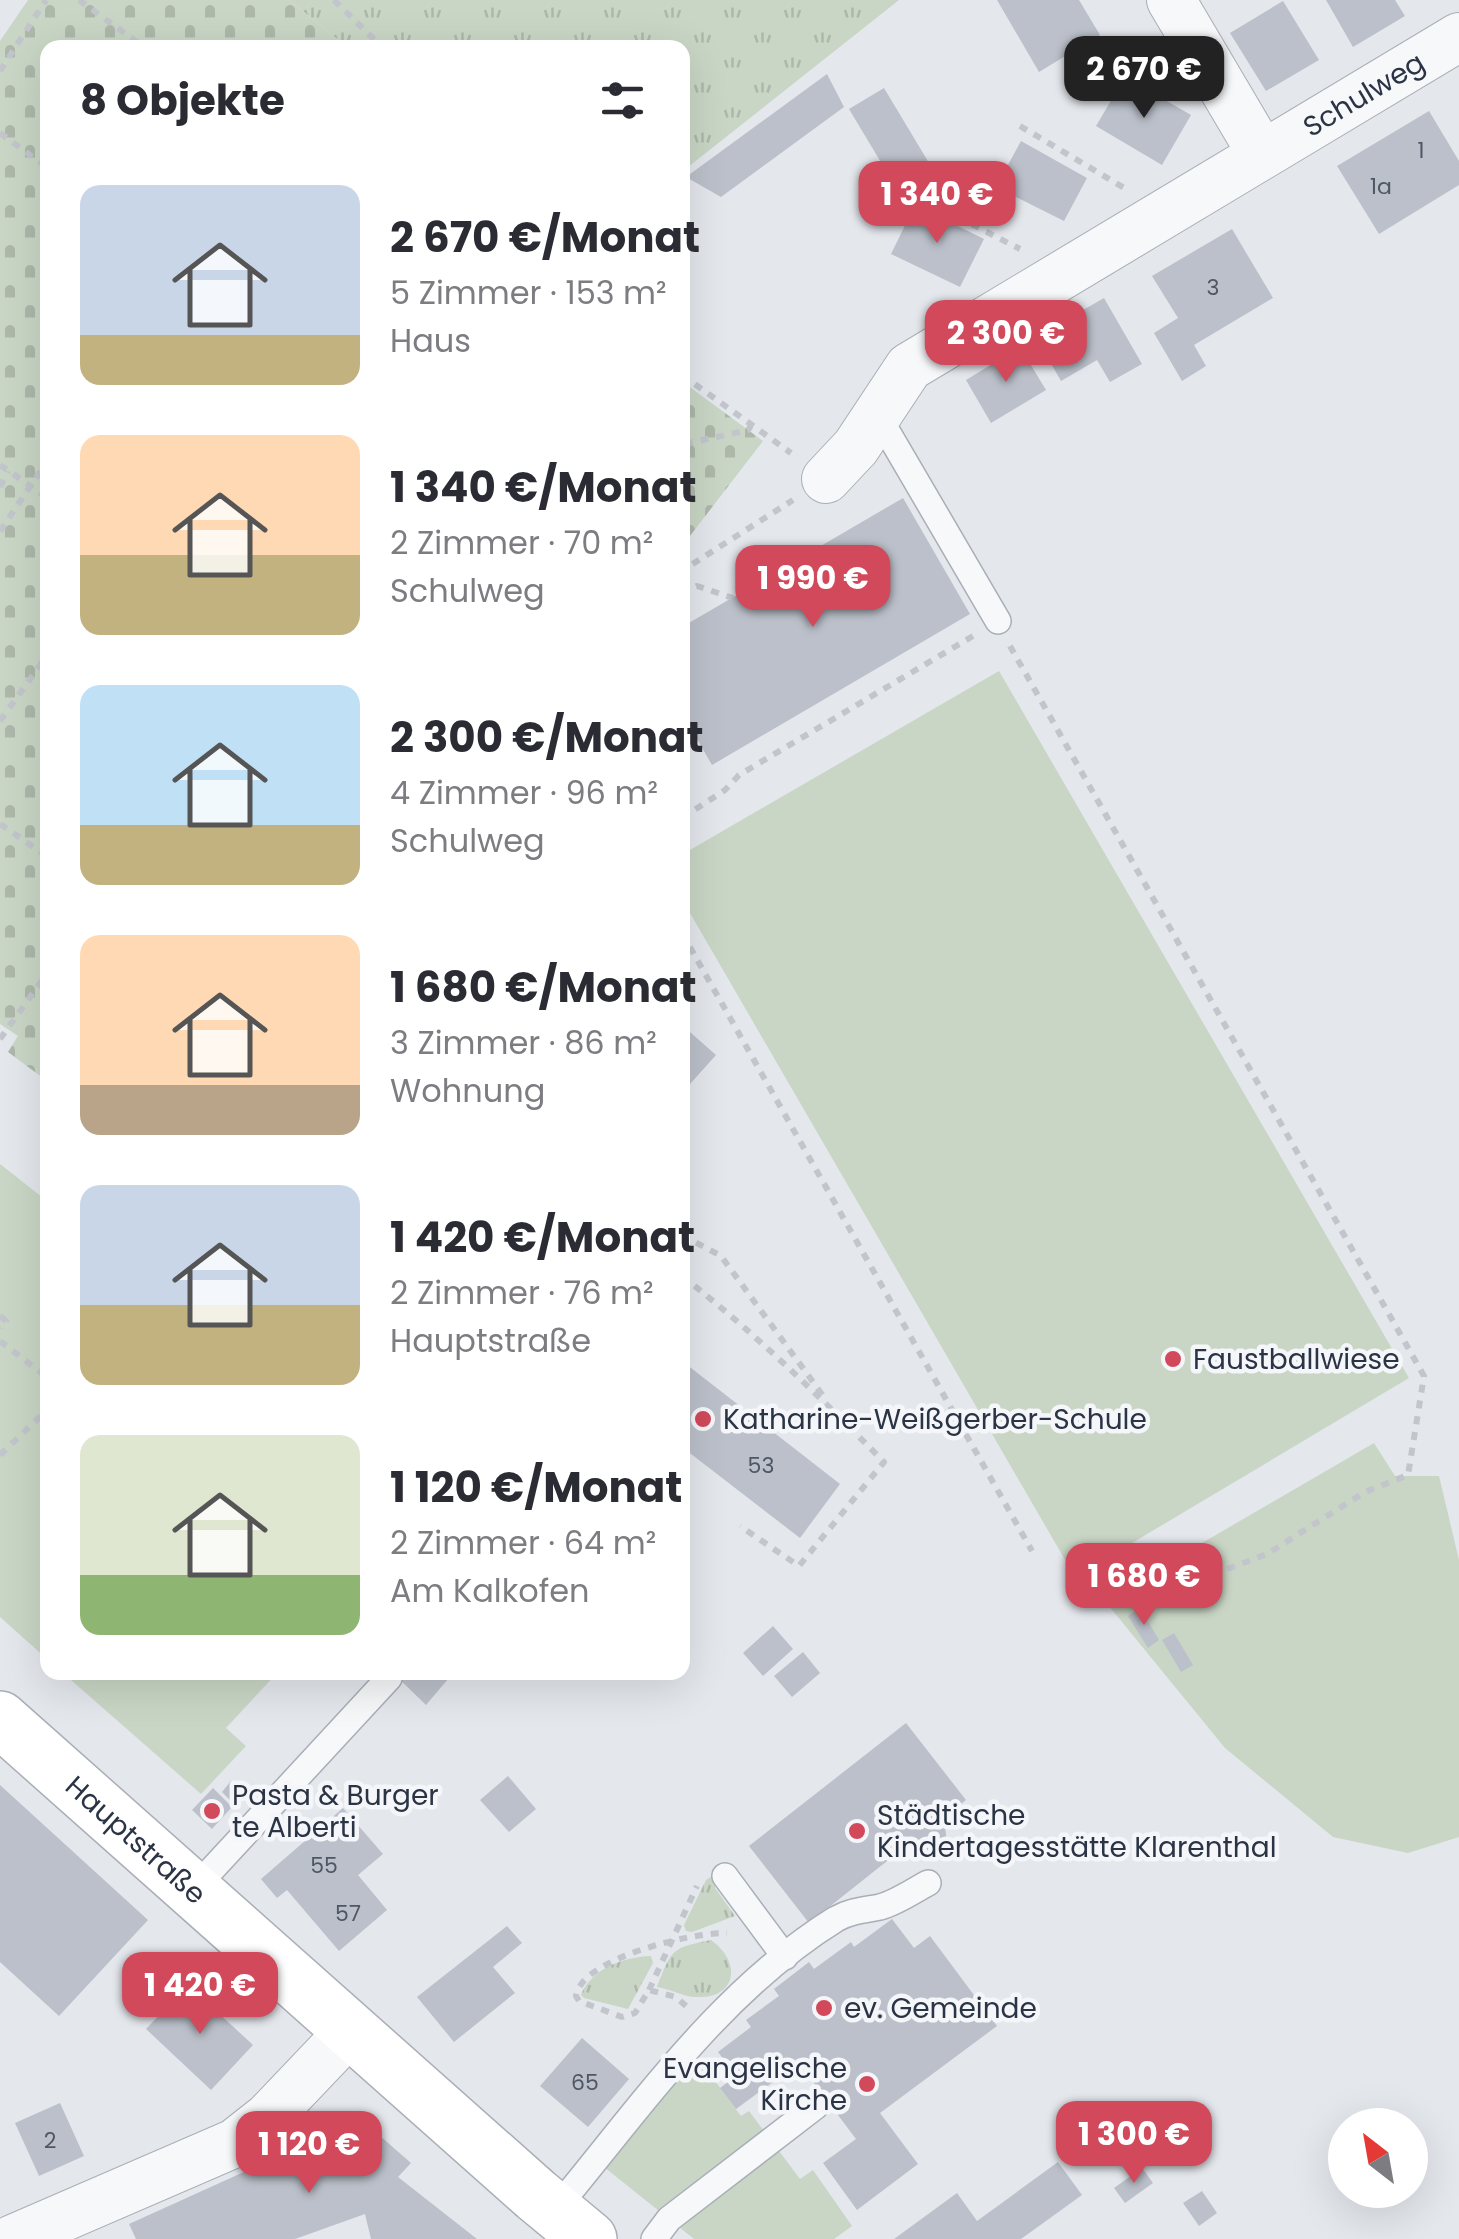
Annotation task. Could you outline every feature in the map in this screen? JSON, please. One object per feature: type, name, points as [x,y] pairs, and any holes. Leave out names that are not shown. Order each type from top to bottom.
[{"type":"street","points":[[1171,0],[1262,154]]},
{"type":"street","name":"Schulweg","points":[[826,479],[856,448],[909,367],[1459,37]]},
{"type":"street","name":"Hauptstraße","points":[[0,1720],[572,2225]]},
{"type":"street","points":[[13,2239],[235,2143],[268,2117],[350,2031]]},
{"type":"lane","points":[[877,414],[998,621]]},
{"type":"lane","points":[[192,1891],[388,1680]]},
{"type":"lane","points":[[725,1876],[774,1964]]},
{"type":"lane","points":[[572,2225],[710,2026],[774,1964],[840,1917],[862,1908],[882,1906],[928,1883]]},
{"type":"lane","points":[[654,2239],[669,2219],[816,2106]]},
{"type":"path","points":[[0,71],[46,0]]},
{"type":"path","points":[[79,0],[134,40]]},
{"type":"path","points":[[334,0],[375,40]]},
{"type":"path","points":[[1020,126],[1165,212]]},
{"type":"path","points":[[0,133],[40,162]]},
{"type":"path","points":[[915,194],[1065,272]]},
{"type":"path","points":[[690,381],[826,479],[690,566]]},
{"type":"path","points":[[690,443],[748,430],[751,426]]},
{"type":"path","points":[[0,465],[40,493]]},
{"type":"path","points":[[0,487],[8,470]]},
{"type":"path","points":[[0,531],[40,472]]},
{"type":"path","points":[[690,590],[697,586],[733,598]]},
{"type":"path","points":[[690,813],[725,790],[739,775],[998,621],[1018,664],[1424,1376],[1408,1476],[1365,1492],[1267,1554],[1143,1601]]},
{"type":"path","points":[[0,722],[3,710],[40,664]]},
{"type":"path","points":[[0,824],[40,852]]},
{"type":"path","points":[[690,946],[1032,1551]]},
{"type":"path","points":[[0,1039],[40,983]]},
{"type":"path","points":[[690,1239],[721,1256],[834,1411]]},
{"type":"path","points":[[690,1282],[834,1411],[884,1462],[799,1566],[740,1526]]},
{"type":"path","points":[[0,1316],[6,1321],[0,1328]]},
{"type":"path","points":[[0,1341],[40,1372]]},
{"type":"path","points":[[0,1455],[40,1417]]},
{"type":"path","points":[[725,1876],[718,1870],[708,1871],[700,1880],[670,1944],[649,1990],[635,2013],[622,2017],[579,2001],[576,1996],[576,1988],[601,1965],[630,1953],[670,1944],[710,1932],[729,1933],[774,1964]]},
{"type":"path","points":[[649,1990],[676,1997],[710,2026]]},
{"type":"path","points":[[714,2054],[733,2078]]},
{"type":"green space","points":[[28,0],[289,0],[338,40],[40,40],[40,1076],[8,1052],[18,1036],[0,1024],[0,41]]},
{"type":"green space","points":[[289,0],[899,0],[690,165],[690,40],[338,40]]},
{"type":"green space","points":[[690,388],[763,441],[690,536]]},
{"type":"green space","points":[[999,671],[1409,1378],[1075,1577],[690,913],[690,850]]},
{"type":"green space","points":[[0,1164],[40,1195],[40,1653],[0,1617]]},
{"type":"green space","name":"Faustballwiese","points":[[1374,1443],[1395,1476],[1439,1476],[1459,1560],[1459,1837],[1408,1853],[1333,1837],[1225,1748],[1104,1600]]},
{"type":"green space","points":[[71,1680],[271,1680],[226,1728],[246,1746],[201,1794]]},
{"type":"green space","points":[[718,1878],[715,1888],[735,1916],[686,1931],[684,1925],[706,1880]]},
{"type":"green space","points":[[711,1940],[728,1959],[731,1969],[727,1986],[709,1996],[691,1997],[657,1987],[675,1952]]},
{"type":"green space","points":[[651,1956],[653,1963],[628,2009],[581,1995],[601,1971],[630,1959]]},
{"type":"green space","points":[[697,2057],[741,2116],[749,2111],[800,2179],[813,2170],[852,2226],[834,2239],[694,2239],[604,2167]]},
{"type":"building","points":[[997,0],[1079,0],[1100,35],[1039,72]]},
{"type":"building","points":[[1326,0],[1395,0],[1405,16],[1353,47]]},
{"type":"building","points":[[1283,1],[1319,60],[1266,91],[1230,33]]},
{"type":"building","points":[[827,74],[844,107],[721,197],[690,179],[690,174]]},
{"type":"building","points":[[1125,77],[1191,115],[1162,165],[1096,126]]},
{"type":"building","points":[[884,88],[929,163],[894,184],[849,109]]},
{"type":"building","points":[[1429,111],[1459,161],[1459,185],[1379,234],[1337,166]]},
{"type":"building","points":[[1021,141],[1087,178],[1064,221],[996,187]]},
{"type":"building","points":[[915,205],[984,239],[960,287],[891,254]]},
{"type":"building","points":[[1232,229],[1273,298],[1194,345],[1206,366],[1182,381],[1154,333],[1178,318],[1152,276]]},
{"type":"building","points":[[1104,298],[1142,364],[1110,382],[1097,360],[1061,381],[1036,337]]},
{"type":"building","points":[[1020,347],[1046,390],[991,423],[966,380]]},
{"type":"building","points":[[903,498],[970,614],[712,765],[690,727],[690,622]]},
{"type":"building","points":[[690,1032],[716,1055],[690,1084]]},
{"type":"building","points":[[690,1367],[840,1484],[800,1538],[690,1453]]},
{"type":"building","points":[[1140,1608],[1159,1640],[1148,1648],[1128,1616]]},
{"type":"building","points":[[773,1626],[793,1649],[763,1676],[743,1653]]},
{"type":"building","points":[[1174,1633],[1193,1665],[1181,1672],[1162,1640]]},
{"type":"building","points":[[803,1652],[820,1673],[792,1697],[774,1676]]},
{"type":"building","points":[[400,1680],[447,1680],[426,1705]]},
{"type":"building","name":"Städtische Kindertagesstätte Klarenthal","points":[[906,1723],[966,1800],[944,1817],[948,1853],[942,1857],[906,1846],[809,1923],[749,1846]]},
{"type":"building","points":[[508,1776],[536,1809],[509,1832],[480,1800]]},
{"type":"building","points":[[231,1781],[245,1794],[235,1805],[222,1792]]},
{"type":"building","points":[[0,1785],[148,1920],[59,2016],[0,1962]]},
{"type":"building","points":[[213,1788],[232,1807],[212,1829],[192,1810]]},
{"type":"building","points":[[343,1808],[383,1854],[358,1875],[387,1910],[339,1951],[287,1890],[277,1898],[261,1879]]},
{"type":"building","points":[[892,1919],[914,1948],[930,1936],[997,2026],[880,2113],[918,2164],[857,2210],[823,2163],[856,2139],[799,2063],[736,2109],[720,2088],[736,2076],[718,2052],[751,2027],[746,2020],[779,1996],[774,1989],[809,1962],[814,1969],[851,1942],[854,1947]]},
{"type":"building","points":[[507,1926],[522,1943],[493,1967],[515,1993],[454,2042],[417,1997]]},
{"type":"building","points":[[188,1985],[253,2045],[211,2090],[146,2029]]},
{"type":"building","points":[[582,2038],[629,2079],[588,2127],[540,2086]]},
{"type":"building","points":[[60,2103],[84,2156],[39,2176],[15,2123]]},
{"type":"building","points":[[363,2121],[411,2163],[398,2177],[477,2239],[371,2239],[365,2214],[295,2239],[136,2239],[129,2224],[266,2162],[303,2125],[321,2140]]},
{"type":"building","points":[[1058,2162],[1082,2195],[1021,2239],[894,2239],[957,2193],[977,2221]]},
{"type":"building","points":[[1142,2168],[1153,2183],[1125,2203],[1114,2188]]},
{"type":"building","points":[[1202,2191],[1217,2213],[1199,2226],[1183,2203]]},
{"type":"place","name":"Faustballwiese","points":[[1173,1359]]},
{"type":"place","name":"Katharine-Weißgerber-Schule","points":[[703,1419]]},
{"type":"place","name":"Pasta & Burger te Alberti","points":[[212,1811]]},
{"type":"place","name":"Städtische Kindertagesstätte Klarenthal","points":[[857,1831]]},
{"type":"place","name":"ev. Gemeinde","points":[[824,2008]]},
{"type":"place","name":"Evangelische Kirche","points":[[867,2084]]}]
